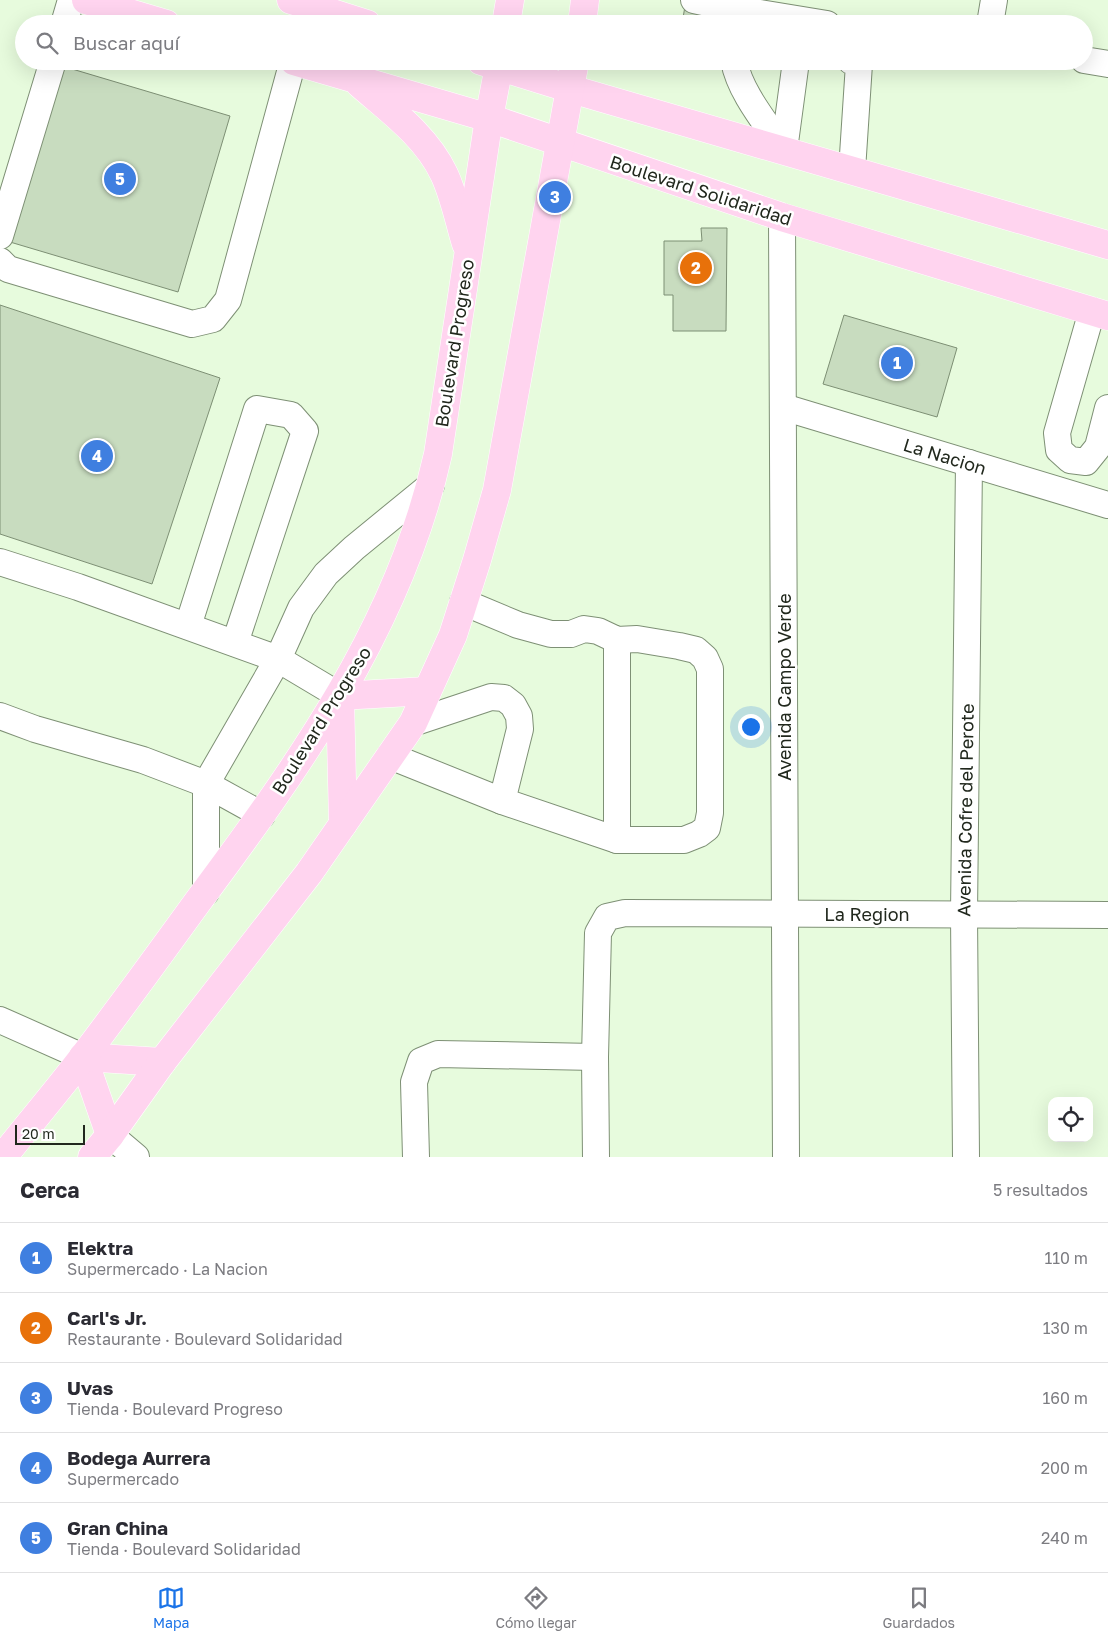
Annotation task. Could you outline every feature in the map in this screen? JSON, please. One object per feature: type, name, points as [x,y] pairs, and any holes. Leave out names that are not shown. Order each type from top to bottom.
[{"type":"main road","points":[[86,0],[136,15]]},
{"type":"main road","points":[[508,15],[510,0]]},
{"type":"main road","points":[[584,15],[586,0]]},
{"type":"main road","points":[[315,2],[346,15]]},
{"type":"main road","name":"Boulevard Solidaridad","points":[[324,70],[489,118],[782,217],[1100,314]]},
{"type":"main road","name":"Boulevard Progreso","points":[[3,1157],[83,1057],[262,815],[340,696],[373,634],[398,579],[417,531],[438,454],[489,118],[492,70]]},
{"type":"main road","points":[[514,70],[571,89],[1108,245]]},
{"type":"main road","points":[[92,1157],[162,1062],[309,873],[413,723],[453,635],[478,560],[496,490],[574,70]]},
{"type":"main road","points":[[353,79],[411,128],[428,149],[444,174],[468,251]]},
{"type":"main road","points":[[343,824],[340,696],[427,691]]},
{"type":"main road","points":[[110,1135],[83,1057],[162,1062]]},
{"type":"street","points":[[67,15],[71,0]]},
{"type":"street","points":[[694,0],[735,11],[784,15]]},
{"type":"street","points":[[992,15],[994,0]]},
{"type":"street","points":[[1093,62],[1108,64]]},
{"type":"street","points":[[0,236],[50,70]]},
{"type":"street","points":[[0,261],[8,269],[192,324],[213,319],[228,300],[292,70]]},
{"type":"street","points":[[736,70],[745,91],[784,150]]},
{"type":"street","points":[[784,150],[795,70]]},
{"type":"street","points":[[852,170],[859,70]]},
{"type":"street","name":"Avenida Campo Verde","points":[[782,217],[786,1157]]},
{"type":"street","points":[[1100,314],[1057,433],[1059,450],[1070,460],[1086,462],[1098,447],[1108,408]]},
{"type":"street","name":"La Nacion","points":[[783,407],[1108,505]]},
{"type":"street","points":[[188,626],[257,409],[291,415],[305,430],[235,643]]},
{"type":"street","name":"Avenida Cofre del Perote","points":[[966,1157],[964,914],[969,463]]},
{"type":"street","points":[[206,892],[206,784],[278,659],[301,608],[326,574],[354,548],[431,485]]},
{"type":"street","points":[[0,562],[188,626],[278,659],[340,696]]},
{"type":"street","points":[[390,756],[502,801],[617,840],[684,840],[699,834],[707,828],[710,812],[710,669],[706,658],[696,650],[637,638],[617,640],[598,631],[584,629],[571,634],[551,634],[518,625],[463,602]]},
{"type":"street","points":[[617,640],[617,840]]},
{"type":"street","points":[[413,723],[491,697],[504,698],[513,705],[519,716],[520,729],[502,801]]},
{"type":"street","points":[[0,716],[35,729],[143,760],[206,784],[262,815]]},
{"type":"street","name":"La Region","points":[[595,1057],[598,933],[607,917],[625,913],[1108,915]]},
{"type":"street","points":[[4,1022],[83,1057]]},
{"type":"street","points":[[416,1157],[414,1082],[421,1061],[438,1054],[595,1057],[596,1157]]},
{"type":"street","points":[[110,1135],[136,1157]]},
{"type":"building","points":[[686,0],[712,0],[710,15],[684,15]]},
{"type":"building","points":[[61,70],[75,70],[230,116],[178,292],[10,242]]},
{"type":"building","points":[[701,228],[727,228],[726,331],[673,331],[673,295],[664,295],[664,241],[702,241]]},
{"type":"building","points":[[0,305],[220,378],[152,584],[0,534]]},
{"type":"building","points":[[844,315],[957,348],[937,417],[823,384]]},
{"type":"place","name":"Gran China","points":[[120,179]]},
{"type":"place","name":"Uvas","points":[[555,197]]},
{"type":"place","name":"Carl's Jr.","points":[[696,268]]},
{"type":"place","name":"Elektra","points":[[897,363]]},
{"type":"place","name":"Bodega Aurrera","points":[[97,456]]}]
